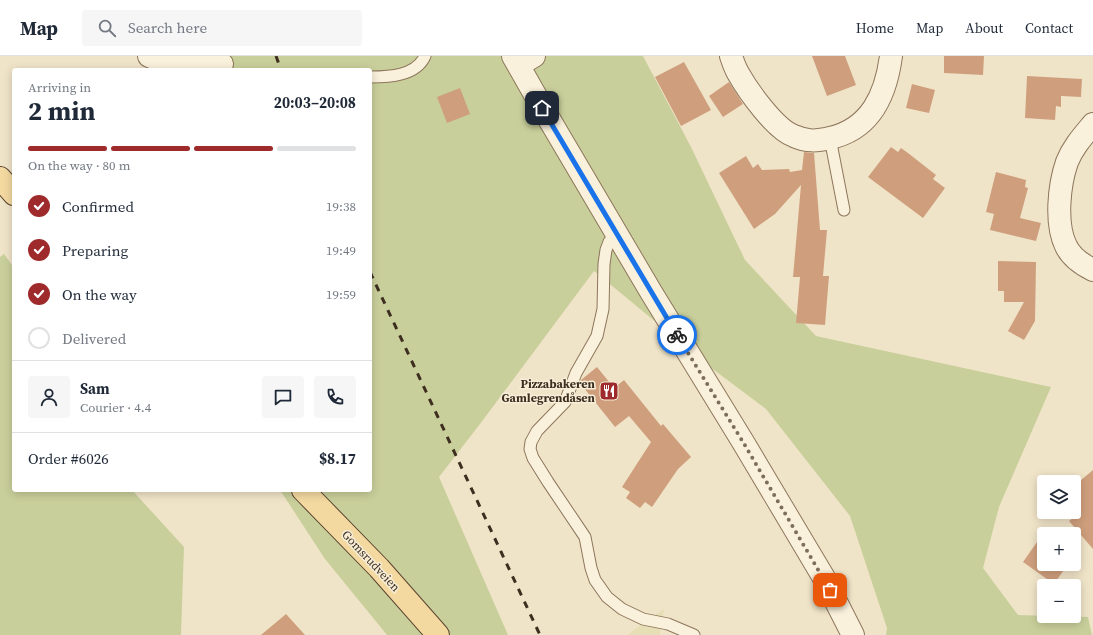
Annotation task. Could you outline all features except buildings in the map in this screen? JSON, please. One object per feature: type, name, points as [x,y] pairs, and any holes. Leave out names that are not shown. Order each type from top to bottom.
[{"type":"main road","points":[[0,178],[12,192]]},
{"type":"main road","name":"Gomsrudveien","points":[[305,492],[379,568],[438,635]]},
{"type":"street","points":[[149,56],[191,67],[222,63]]},
{"type":"street","points":[[731,56],[738,73],[763,110],[778,126],[794,136],[814,141],[844,135],[858,126],[875,106],[889,72],[891,56]]},
{"type":"street","points":[[522,59],[542,108],[824,578],[853,635]]},
{"type":"street","points":[[1093,124],[1080,139],[1068,162],[1059,199],[1062,234],[1066,247],[1083,265],[1093,270]]},
{"type":"lane","points":[[372,77],[384,77],[404,73],[415,68],[425,56]]},
{"type":"lane","points":[[830,138],[844,210]]},
{"type":"lane","points":[[616,233],[608,242],[606,250],[604,264],[603,309],[597,336],[572,379],[565,402],[537,431],[531,442],[530,449],[533,458],[548,482],[585,536],[591,568],[595,580],[607,597],[622,609],[643,619],[668,624],[694,635]]},
{"type":"shaded area","points":[[664,609],[660,635],[627,635]]},
{"type":"green space","points":[[217,56],[643,56],[691,147],[745,260],[816,336],[1051,387],[999,507],[983,568],[1018,615],[1037,616],[1037,623],[1081,623],[1081,617],[1088,617],[1092,635],[886,635],[887,628],[850,516],[766,409],[714,370],[594,271],[439,477],[508,635],[387,635],[325,559],[281,492],[372,492],[372,68],[223,68]]},
{"type":"green space","points":[[4,254],[12,265],[12,492],[134,492],[184,547],[181,635],[0,635],[0,257]]},
{"type":"railway","points":[[276,56],[280,68]]},
{"type":"railway","points":[[372,276],[540,635]]},
{"type":"way so far","points":[[677,335],[743,442],[830,590]]},
{"type":"place","name":"Pizzabakeren Gamlegrendåsen","points":[[609,391]]},
{"type":"route","points":[[542,108],[677,335]]}]
